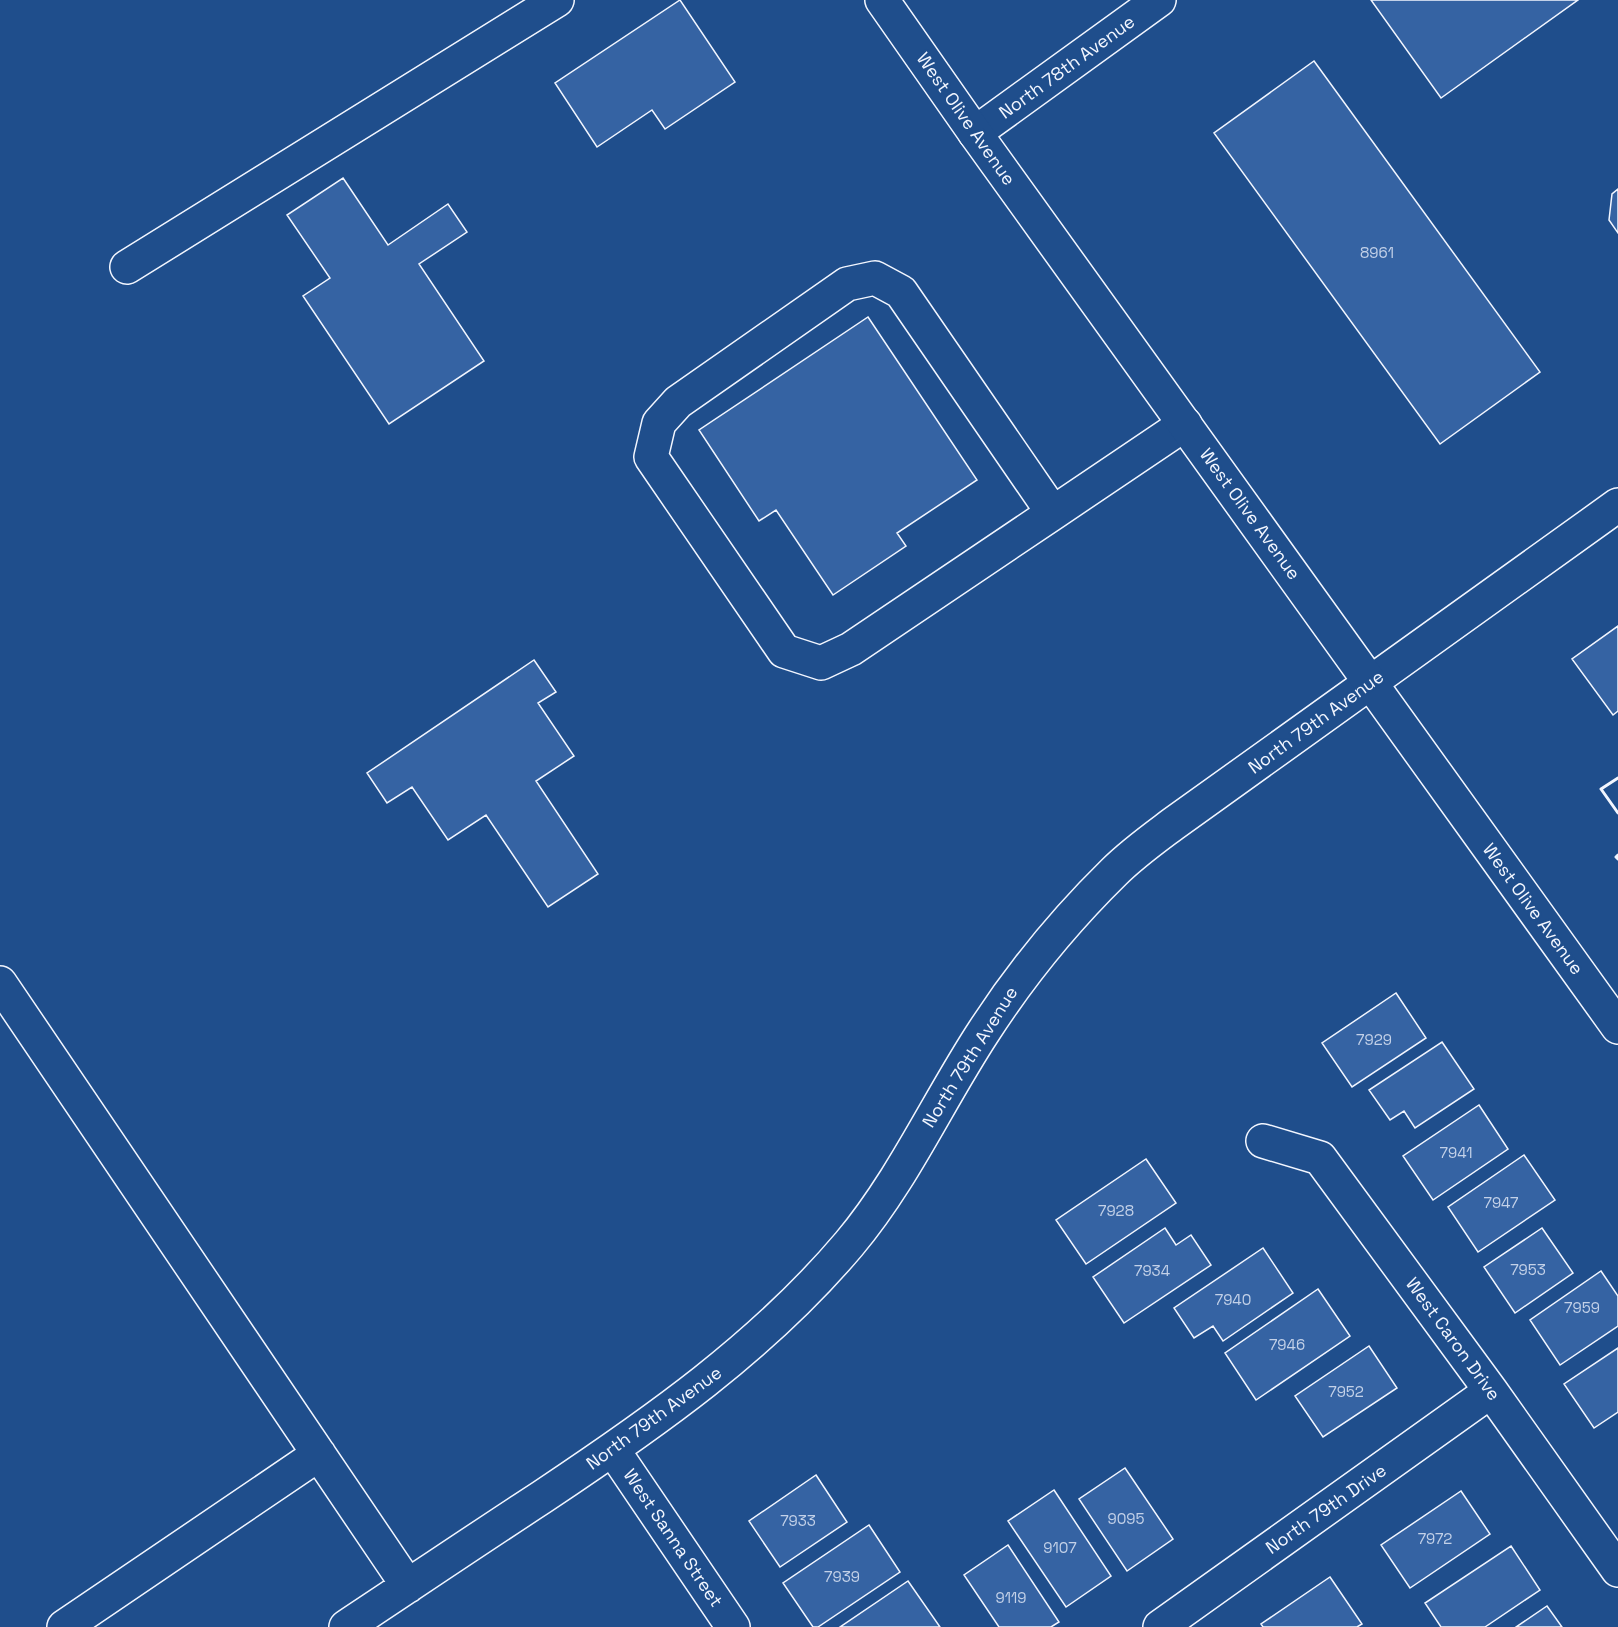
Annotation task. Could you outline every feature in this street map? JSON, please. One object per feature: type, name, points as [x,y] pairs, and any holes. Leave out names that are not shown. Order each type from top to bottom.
[{"type":"street","points":[[127,267],[557,0]]},
{"type":"street","name":"West Olive Avenue","points":[[882,0],[975,133],[1618,1027]]},
{"type":"street","name":"North 78th Avenue","points":[[975,133],[1159,0]]},
{"type":"street","points":[[1053,513],[901,292],[875,278],[847,284],[678,402],[659,423],[651,457],[784,651],[821,663],[851,649],[1053,513],[1185,424]]},
{"type":"street","name":"North 79th Avenue","points":[[346,1627],[613,1450],[696,1390],[750,1345],[799,1298],[850,1242],[888,1189],[983,1032],[1026,969],[1115,871],[1173,824],[1618,505]]},
{"type":"street","points":[[0,983],[408,1586]]},
{"type":"street","name":"West Caron Drive","points":[[1263,1141],[1320,1158],[1491,1391],[1618,1570]]},
{"type":"street","name":"North 79th Drive","points":[[1160,1627],[1491,1391]]},
{"type":"street","name":"West Sanna Street","points":[[613,1450],[733,1627]]},
{"type":"street","points":[[64,1627],[319,1454]]},
{"type":"building","points":[[680,0],[735,82],[665,129],[652,110],[597,147],[555,83]]},
{"type":"building","points":[[1371,0],[1578,0],[1441,98]]},
{"type":"building","points":[[1314,61],[1540,372],[1440,444],[1214,133]]},
{"type":"building","points":[[343,178],[388,245],[448,204],[467,232],[419,264],[484,361],[389,424],[303,296],[330,278],[287,215]]},
{"type":"building","points":[[1618,189],[1618,233],[1609,220],[1612,194]]},
{"type":"building","points":[[868,317],[977,480],[897,533],[906,546],[833,595],[776,510],[759,521],[699,430]]},
{"type":"building","points":[[1618,626],[1618,711],[1613,715],[1572,659]]},
{"type":"building","points":[[534,660],[556,692],[538,703],[574,756],[536,781],[598,874],[548,907],[486,815],[448,840],[412,787],[387,803],[367,773]]},
{"type":"building","points":[[1396,993],[1426,1038],[1352,1087],[1322,1043]]},
{"type":"building","points":[[1442,1042],[1474,1089],[1415,1128],[1404,1111],[1390,1120],[1369,1090]]},
{"type":"building","points":[[1479,1105],[1508,1149],[1433,1200],[1403,1156]]},
{"type":"building","points":[[1524,1155],[1555,1200],[1478,1252],[1448,1207]]},
{"type":"building","points":[[1146,1159],[1176,1203],[1086,1264],[1056,1220]]},
{"type":"building","points":[[1165,1228],[1176,1245],[1191,1235],[1211,1265],[1124,1323],[1093,1277]]},
{"type":"building","points":[[1542,1228],[1573,1273],[1515,1313],[1484,1267]]},
{"type":"building","points":[[1263,1248],[1293,1293],[1223,1341],[1213,1326],[1194,1338],[1174,1308]]},
{"type":"building","points":[[1601,1271],[1618,1296],[1618,1326],[1560,1365],[1530,1320]]},
{"type":"building","points":[[1318,1289],[1350,1336],[1256,1400],[1225,1353]]},
{"type":"building","points":[[1369,1346],[1397,1388],[1323,1437],[1295,1396]]},
{"type":"building","points":[[1618,1348],[1618,1412],[1594,1428],[1564,1384]]},
{"type":"building","points":[[1125,1468],[1173,1539],[1127,1571],[1079,1499]]},
{"type":"building","points":[[816,1475],[847,1522],[780,1567],[749,1521]]},
{"type":"building","points":[[1054,1490],[1111,1576],[1066,1607],[1008,1521]]},
{"type":"building","points":[[1461,1491],[1490,1534],[1410,1588],[1381,1545]]},
{"type":"building","points":[[869,1525],[900,1572],[818,1627],[813,1627],[783,1583]]},
{"type":"building","points":[[1008,1545],[1059,1622],[1051,1627],[999,1627],[964,1575]]},
{"type":"building","points":[[1511,1546],[1540,1590],[1485,1627],[1441,1627],[1425,1603]]},
{"type":"building","points":[[1330,1577],[1362,1624],[1357,1627],[1263,1627],[1261,1624]]},
{"type":"building","points":[[908,1581],[940,1627],[840,1627]]},
{"type":"building","points":[[1547,1606],[1562,1627],[1516,1627]]},
{"type":"wall","points":[[1618,778],[1601,789],[1618,813]]},
{"type":"wall","points":[[1618,855],[1616,857],[1618,859]]}]
